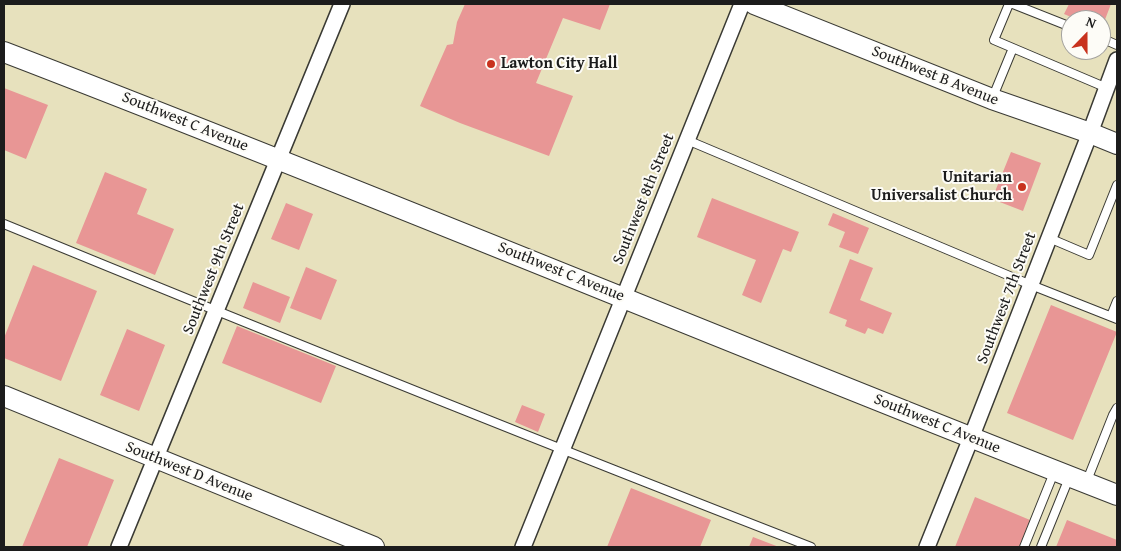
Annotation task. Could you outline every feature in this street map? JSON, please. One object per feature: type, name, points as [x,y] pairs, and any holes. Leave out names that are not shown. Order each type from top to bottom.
[{"type":"street","name":"Southwest 9th Street","points":[[119,547],[342,4]]},
{"type":"street","name":"Southwest 8th Street","points":[[523,547],[742,4]]},
{"type":"street","name":"Southwest B Avenue","points":[[754,4],[992,99],[1117,144]]},
{"type":"street","name":"Southwest C Avenue","points":[[4,52],[151,108],[1117,495]]},
{"type":"street","name":"Southwest 7th Street","points":[[927,547],[972,438],[1090,133],[1111,84],[1117,60]]},
{"type":"street","name":"Southwest D Avenue","points":[[4,396],[350,543],[374,547]]},
{"type":"lane","points":[[1009,4],[994,40],[1111,84]]},
{"type":"lane","points":[[1013,4],[1061,23]]},
{"type":"lane","points":[[992,99],[1013,48]]},
{"type":"lane","points":[[687,140],[1114,318],[1117,301]]},
{"type":"lane","points":[[1049,238],[1089,255],[1117,185]]},
{"type":"lane","points":[[4,224],[562,450],[811,547]]},
{"type":"lane","points":[[1024,547],[1117,408]]},
{"type":"lane","points":[[1040,547],[1070,476]]},
{"type":"building","name":"Lawton City Hall","points":[[465,4],[610,4],[600,30],[563,18],[536,83],[573,96],[549,156],[420,106],[447,45],[453,44],[457,22]]},
{"type":"building","points":[[1069,4],[1111,4],[1109,10],[1066,10]]},
{"type":"building","points":[[4,88],[48,105],[26,159],[4,150]]},
{"type":"building","points":[[1011,152],[1041,163],[1023,211],[992,199]]},
{"type":"building","points":[[105,172],[147,189],[137,214],[174,229],[155,275],[76,243]]},
{"type":"building","points":[[712,198],[799,232],[791,252],[783,249],[761,303],[742,295],[756,260],[697,237]]},
{"type":"building","points":[[286,203],[313,214],[299,250],[271,239]]},
{"type":"building","points":[[833,213],[869,228],[858,254],[839,247],[845,232],[828,225]]},
{"type":"building","points":[[850,259],[873,268],[860,300],[892,313],[883,334],[868,328],[865,334],[845,326],[847,320],[829,313]]},
{"type":"building","points":[[33,265],[97,291],[61,381],[4,358],[4,338]]},
{"type":"building","points":[[306,267],[337,280],[321,320],[290,308]]},
{"type":"building","points":[[253,282],[290,297],[280,323],[243,308]]},
{"type":"building","points":[[1051,305],[1117,332],[1073,440],[1007,413]]},
{"type":"building","points":[[237,326],[336,366],[321,403],[222,363]]},
{"type":"building","points":[[127,329],[165,345],[139,411],[100,395]]},
{"type":"building","points":[[522,405],[545,414],[538,432],[515,422]]},
{"type":"building","points":[[59,458],[114,480],[87,547],[22,547]]},
{"type":"building","points":[[631,488],[711,520],[700,547],[607,547]]},
{"type":"building","points":[[975,497],[1030,520],[1019,547],[955,547]]},
{"type":"building","points":[[1067,520],[1117,540],[1117,547],[1056,547]]},
{"type":"building","points":[[753,537],[779,547],[749,547]]},
{"type":"place","name":"Lawton City Hall","points":[[491,64]]},
{"type":"place","name":"Unitarian Universalist Church","points":[[1022,187]]}]
